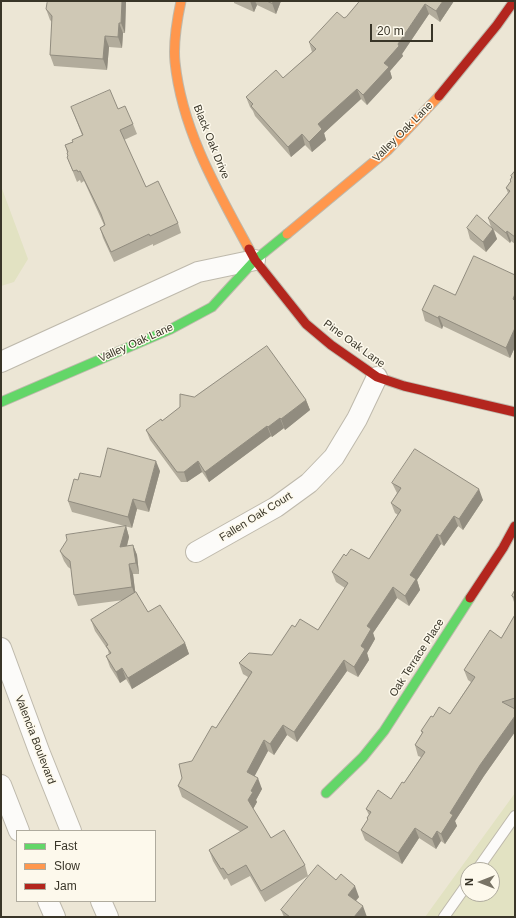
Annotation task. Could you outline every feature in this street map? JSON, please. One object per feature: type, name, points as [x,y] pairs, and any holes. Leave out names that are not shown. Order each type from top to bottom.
[{"type":"street","name":"Black Oak Drive","points":[[181,1],[177,20],[175,61],[184,111],[210,176],[255,260]]},
{"type":"street","name":"Valley Oak Lane","points":[[1,402],[171,329],[212,307],[255,260],[388,150],[437,98],[497,25],[514,1]]},
{"type":"street","name":"Valley Oak Lane","points":[[1,362],[198,272],[255,260]]},
{"type":"street","name":"Pine Oak Lane","points":[[255,260],[306,324],[331,345],[377,377],[404,386],[515,412]]},
{"type":"street","name":"Fallen Oak Court","points":[[196,552],[276,507],[309,483],[334,457],[357,420],[377,377]]},
{"type":"street","name":"Oak Terrace Place","points":[[326,794],[364,757],[384,731],[503,548],[515,526]]},
{"type":"street","name":"Valencia Boulevard","points":[[1,648],[39,751],[71,830]]},
{"type":"street","points":[[1,785],[19,830]]},
{"type":"street","points":[[48,902],[55,917]]},
{"type":"street","points":[[101,902],[108,917]]},
{"type":"lane","points":[[483,862],[515,816]]},
{"type":"lane","points":[[444,917],[460,894]]},
{"type":"green space","points":[[1,186],[28,259],[14,282],[1,286]]},
{"type":"green space","points":[[515,793],[515,917],[425,917],[460,869],[460,902],[500,902],[500,862],[465,862]]},
{"type":"building","points":[[49,1],[122,1],[121,23],[119,23],[118,37],[105,36],[103,59],[50,55],[52,16],[46,9]]},
{"type":"building","points":[[360,1],[443,1],[436,11],[425,4],[398,44],[399,46],[384,63],[389,67],[363,95],[357,89],[318,124],[322,129],[309,142],[302,134],[288,147],[251,106],[253,104],[246,97],[276,70],[283,78],[316,49],[309,42],[337,12],[344,18]]},
{"type":"building","points":[[110,90],[118,109],[125,106],[133,124],[120,130],[146,187],[158,181],[178,223],[150,236],[149,234],[111,252],[100,228],[105,225],[101,214],[80,171],[73,171],[67,157],[68,152],[65,145],[73,142],[72,140],[83,135],[71,107]]},
{"type":"building","points":[[515,171],[515,237],[507,231],[506,233],[488,218],[510,191],[506,188]]},
{"type":"building","points":[[477,215],[493,229],[483,242],[467,228]]},
{"type":"building","points":[[474,256],[515,275],[515,294],[513,299],[515,301],[515,328],[506,348],[439,316],[438,318],[422,310],[434,285],[455,295]]},
{"type":"building","points":[[267,346],[306,400],[281,419],[280,418],[268,427],[267,426],[205,472],[198,461],[184,472],[177,472],[146,430],[161,419],[162,421],[180,407],[180,394],[194,397]]},
{"type":"building","points":[[108,448],[156,461],[145,502],[133,499],[128,517],[68,501],[74,479],[78,480],[80,473],[100,477]]},
{"type":"building","points":[[415,449],[479,489],[459,519],[454,516],[440,536],[437,534],[410,575],[416,579],[405,596],[393,587],[367,626],[371,629],[361,646],[365,649],[354,667],[344,660],[294,732],[283,725],[270,744],[264,740],[247,772],[258,778],[251,791],[253,792],[248,800],[271,838],[284,830],[305,865],[261,891],[246,865],[228,875],[223,868],[221,869],[209,850],[248,827],[178,786],[182,778],[179,764],[192,761],[212,726],[216,728],[252,672],[239,663],[249,653],[272,655],[292,625],[295,627],[300,619],[318,630],[348,583],[332,572],[344,554],[346,556],[351,549],[369,559],[401,510],[391,503],[401,488],[392,483]]},
{"type":"building","points":[[126,526],[120,547],[133,545],[136,563],[129,564],[132,587],[74,595],[70,561],[60,551],[67,540],[66,535]]},
{"type":"building","points":[[515,590],[515,598],[512,596]]},
{"type":"building","points":[[136,592],[148,612],[160,605],[185,643],[128,678],[122,668],[116,672],[106,656],[111,653],[106,646],[108,645],[91,620]]},
{"type":"building","points":[[515,615],[515,698],[502,702],[515,709],[515,716],[480,765],[450,813],[453,815],[441,834],[437,831],[432,839],[415,828],[398,853],[361,830],[371,812],[366,809],[378,790],[391,799],[402,782],[404,783],[425,752],[415,745],[423,732],[421,731],[439,707],[450,714],[475,677],[464,670],[490,630],[501,638]]},
{"type":"building","points":[[318,865],[336,880],[341,874],[355,886],[348,895],[363,906],[354,917],[290,917],[281,910]]},
{"type":"traffic: fast","points":[[1,402],[171,329],[212,307],[255,260],[287,234]]},
{"type":"traffic: fast","points":[[326,793],[363,757],[384,731],[470,598]]},
{"type":"traffic: slow","points":[[181,1],[176,32],[175,62],[185,112],[213,182],[249,249]]},
{"type":"traffic: slow","points":[[287,234],[388,150],[439,96]]},
{"type":"traffic: jam","points":[[439,96],[497,25],[514,1]]},
{"type":"traffic: jam","points":[[249,249],[255,260],[306,324],[331,345],[377,377],[404,386],[515,412]]},
{"type":"traffic: jam","points":[[470,598],[503,548],[515,526]]}]
